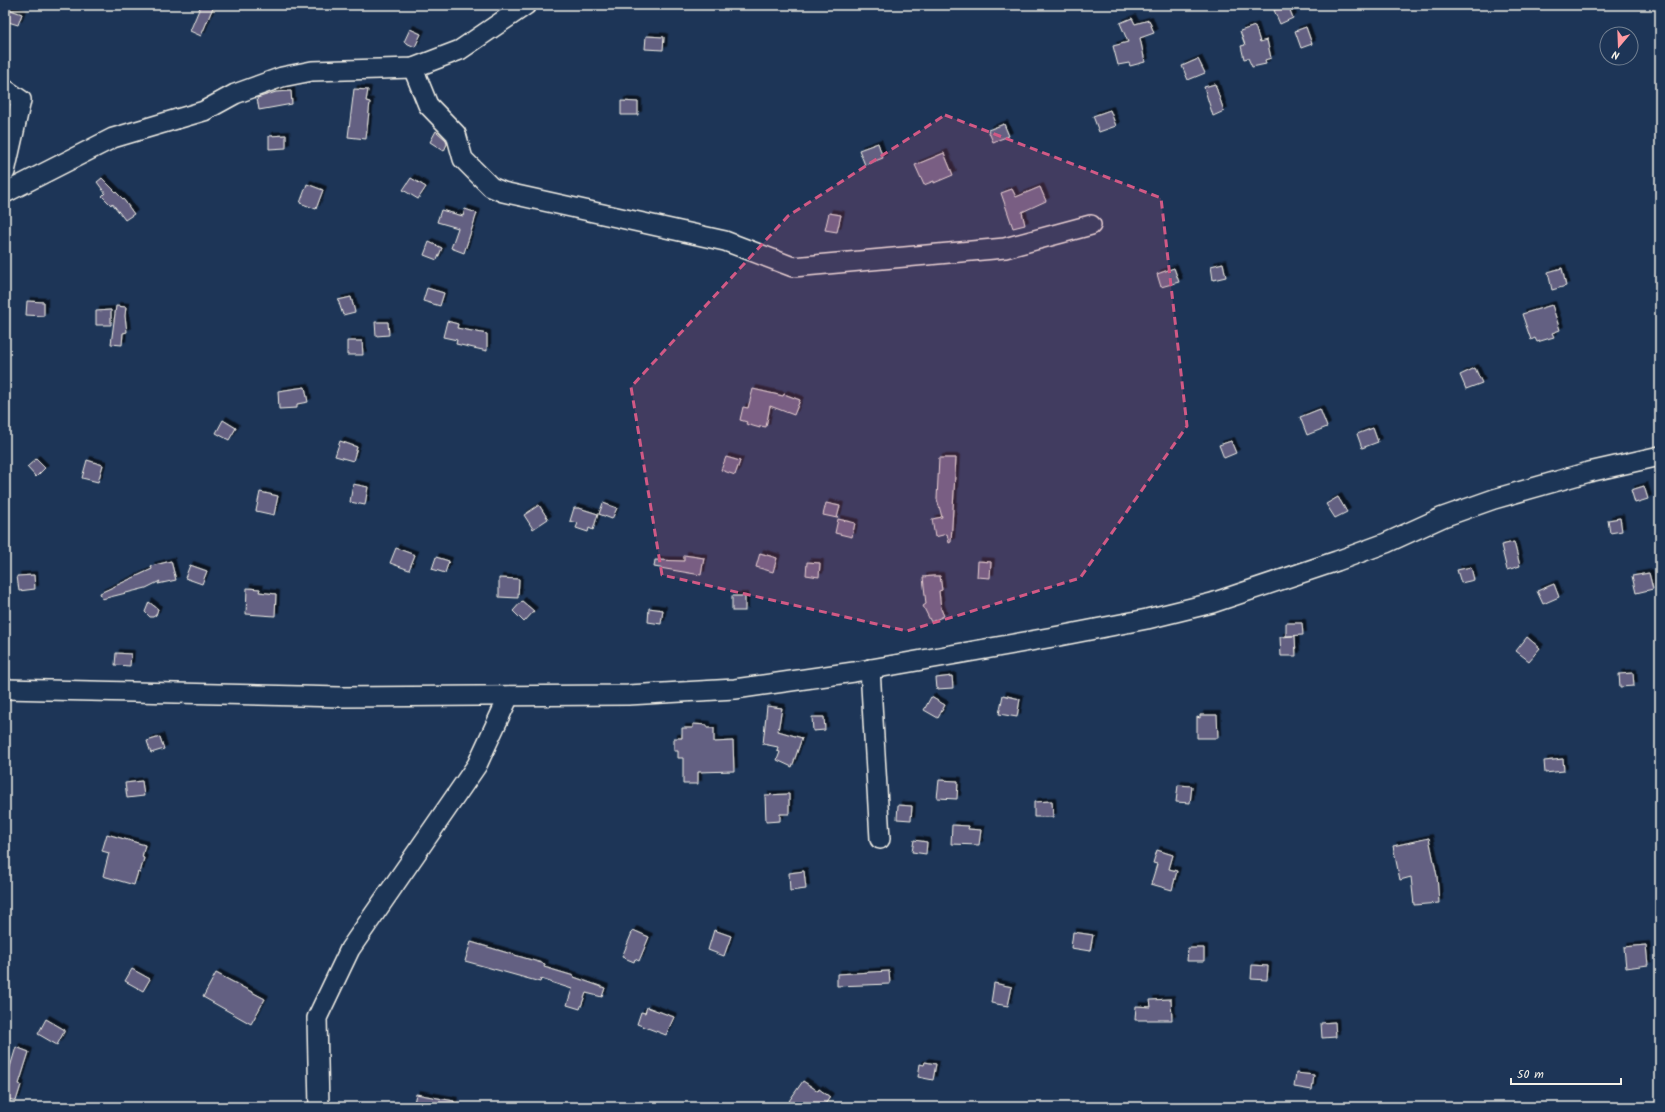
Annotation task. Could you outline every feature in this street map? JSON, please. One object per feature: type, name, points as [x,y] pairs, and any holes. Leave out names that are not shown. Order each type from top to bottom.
[{"type":"street","points":[[5,193],[113,138],[204,111],[236,94],[282,77],[312,71],[413,68],[460,50],[526,5]]},
{"type":"street","points":[[413,68],[428,105],[456,134],[463,159],[491,187],[503,192],[725,240],[793,267],[1005,248],[1091,225]]},
{"type":"street","points":[[5,89],[22,100],[5,172]]},
{"type":"street","points":[[5,689],[340,697],[628,695],[735,689],[870,669],[1147,619],[1212,603],[1386,543],[1443,517],[1494,499],[1589,472],[1660,456]]},
{"type":"street","points":[[870,669],[880,839]]},
{"type":"street","points":[[319,1107],[317,1018],[350,949],[477,765],[509,696]]},
{"type":"highlighted area","points":[[945,115],[1161,198],[1187,426],[1080,578],[907,631],[662,575],[631,387],[788,216]]},
{"type":"building","points":[[201,5],[214,5],[201,36],[190,31]]},
{"type":"building","points":[[1288,5],[1293,18],[1280,24],[1274,10]]},
{"type":"building","points":[[8,9],[22,14],[18,25],[5,21]]},
{"type":"building","points":[[1132,18],[1135,24],[1149,20],[1154,33],[1140,38],[1145,62],[1130,66],[1129,63],[1118,65],[1113,46],[1128,42],[1120,23]]},
{"type":"building","points":[[1255,26],[1260,42],[1267,40],[1271,58],[1265,60],[1266,64],[1252,67],[1248,58],[1244,59],[1241,46],[1245,45],[1240,31]]},
{"type":"building","points":[[1306,27],[1312,44],[1301,48],[1295,31]]},
{"type":"building","points":[[410,29],[421,34],[415,47],[404,42]]},
{"type":"building","points":[[646,36],[664,37],[663,50],[645,49]]},
{"type":"building","points":[[1198,59],[1205,73],[1188,80],[1182,66]]},
{"type":"building","points":[[1215,84],[1224,111],[1213,116],[1204,87]]},
{"type":"building","points":[[354,89],[368,90],[366,101],[370,102],[366,139],[348,137]]},
{"type":"building","points":[[291,91],[292,104],[259,110],[257,98],[276,92]]},
{"type":"building","points":[[621,101],[638,102],[638,115],[621,115]]},
{"type":"building","points":[[1110,110],[1116,126],[1099,132],[1093,116]]},
{"type":"building","points":[[1004,124],[1009,136],[993,142],[988,130]]},
{"type":"building","points":[[436,131],[446,140],[447,144],[444,151],[430,142]]},
{"type":"building","points":[[286,135],[286,148],[269,149],[269,136]]},
{"type":"building","points":[[878,143],[883,158],[865,165],[859,150]]},
{"type":"building","points":[[944,153],[953,175],[934,183],[934,181],[924,185],[915,165]]},
{"type":"building","points":[[102,178],[124,200],[134,214],[125,220],[112,203],[111,205],[102,196],[105,193],[97,182]]},
{"type":"building","points":[[411,178],[426,187],[418,199],[403,190]]},
{"type":"building","points":[[307,184],[323,190],[316,209],[300,203]]},
{"type":"building","points":[[1040,187],[1046,201],[1022,212],[1025,225],[1013,228],[1001,193],[1012,189],[1016,197]]},
{"type":"building","points":[[465,209],[477,213],[464,253],[451,248],[458,228],[437,222],[441,210],[463,216]]},
{"type":"building","points":[[829,213],[841,215],[837,232],[825,230]]},
{"type":"building","points":[[429,242],[442,248],[437,260],[424,255]]},
{"type":"building","points":[[1223,263],[1226,277],[1213,280],[1211,266]]},
{"type":"building","points":[[1174,268],[1179,282],[1161,287],[1157,274]]},
{"type":"building","points":[[1562,268],[1566,286],[1552,290],[1548,272]]},
{"type":"building","points":[[427,288],[444,293],[440,306],[423,301]]},
{"type":"building","points":[[351,297],[355,312],[343,315],[338,300]]},
{"type":"building","points":[[27,301],[44,302],[44,316],[26,315]]},
{"type":"building","points":[[1552,305],[1560,330],[1552,333],[1554,337],[1537,342],[1535,338],[1531,340],[1522,314]]},
{"type":"building","points":[[116,306],[126,307],[125,316],[127,332],[123,333],[122,345],[111,344]]},
{"type":"building","points":[[111,310],[111,325],[96,325],[96,311]]},
{"type":"building","points":[[447,321],[458,324],[457,328],[487,334],[487,351],[456,344],[457,340],[443,337]]},
{"type":"building","points":[[375,322],[388,322],[389,335],[376,336]]},
{"type":"building","points":[[347,341],[362,341],[363,355],[347,355]]},
{"type":"building","points":[[1475,368],[1482,383],[1466,389],[1460,375]]},
{"type":"building","points":[[305,387],[308,402],[297,404],[297,408],[279,409],[278,391]]},
{"type":"building","points":[[753,389],[783,396],[784,394],[800,400],[794,415],[770,406],[766,427],[760,426],[760,428],[746,424],[747,422],[740,420],[743,407],[748,408]]},
{"type":"building","points":[[1320,409],[1327,427],[1307,435],[1300,417]]},
{"type":"building","points":[[223,420],[236,428],[229,440],[216,433]]},
{"type":"building","points":[[1373,428],[1378,442],[1362,448],[1357,434]]},
{"type":"building","points":[[340,441],[357,447],[353,461],[335,456]]},
{"type":"building","points":[[1231,441],[1236,453],[1224,458],[1219,445]]},
{"type":"building","points":[[726,457],[740,461],[735,475],[721,470]]},
{"type":"building","points":[[939,458],[956,458],[951,542],[949,543],[947,534],[935,537],[932,519],[942,517],[937,499]]},
{"type":"building","points":[[36,459],[45,468],[36,477],[27,467]]},
{"type":"building","points":[[87,460],[103,465],[98,482],[82,478]]},
{"type":"building","points":[[353,484],[368,487],[365,505],[350,502]]},
{"type":"building","points":[[1644,486],[1648,499],[1635,503],[1631,490]]},
{"type":"building","points":[[260,492],[278,496],[274,515],[256,511]]},
{"type":"building","points":[[1338,497],[1347,512],[1335,518],[1326,504]]},
{"type":"building","points":[[603,503],[617,508],[612,519],[599,514]]},
{"type":"building","points":[[826,503],[840,506],[837,518],[823,515]]},
{"type":"building","points":[[539,505],[548,519],[533,529],[524,515]]},
{"type":"building","points":[[574,508],[579,508],[598,514],[593,530],[589,528],[588,532],[576,528],[578,523],[570,521]]},
{"type":"building","points":[[1620,518],[1622,531],[1610,533],[1608,520]]},
{"type":"building","points":[[838,519],[855,523],[852,537],[835,533]]},
{"type":"building","points":[[1514,542],[1520,566],[1507,570],[1501,545]]},
{"type":"building","points":[[396,548],[415,555],[409,570],[390,563]]},
{"type":"building","points":[[760,553],[777,558],[773,572],[756,567]]},
{"type":"building","points":[[684,555],[704,558],[701,575],[654,567],[655,560],[684,561]]},
{"type":"building","points":[[436,557],[449,561],[445,573],[432,569]]},
{"type":"building","points":[[171,561],[176,580],[158,584],[160,581],[146,588],[102,599],[100,593],[152,569],[151,566]]},
{"type":"building","points":[[978,561],[991,562],[990,578],[977,577]]},
{"type":"building","points":[[807,562],[820,563],[819,577],[806,575]]},
{"type":"building","points":[[190,565],[207,571],[202,584],[185,578]]},
{"type":"building","points":[[1471,567],[1474,580],[1461,583],[1457,570]]},
{"type":"building","points":[[1649,573],[1653,589],[1636,593],[1632,576]]},
{"type":"building","points":[[34,575],[35,589],[19,591],[17,576]]},
{"type":"building","points":[[940,576],[942,590],[939,591],[941,609],[944,616],[931,622],[923,606],[926,604],[923,577]]},
{"type":"building","points":[[499,578],[519,579],[518,598],[499,597]]},
{"type":"building","points":[[1554,584],[1559,597],[1543,604],[1537,591]]},
{"type":"building","points":[[247,588],[260,589],[259,592],[276,594],[275,616],[246,614]]},
{"type":"building","points":[[732,596],[745,596],[745,611],[732,611]]},
{"type":"building","points":[[522,601],[534,611],[524,622],[513,611]]},
{"type":"building","points":[[149,602],[158,609],[156,615],[153,617],[150,617],[145,612]]},
{"type":"building","points":[[649,608],[663,610],[661,624],[648,622]]},
{"type":"building","points":[[1286,623],[1302,623],[1303,635],[1286,636]]},
{"type":"building","points":[[1295,636],[1296,656],[1281,656],[1280,637]]},
{"type":"building","points":[[1527,637],[1540,648],[1529,661],[1516,651]]},
{"type":"building","points":[[116,653],[131,654],[130,666],[115,665]]},
{"type":"building","points":[[1633,673],[1634,686],[1620,687],[1619,674]]},
{"type":"building","points":[[952,676],[953,688],[937,689],[936,678]]},
{"type":"building","points":[[1003,695],[1020,699],[1017,717],[999,714]]},
{"type":"building","points":[[931,697],[945,705],[938,718],[924,710]]},
{"type":"building","points":[[767,706],[782,708],[778,731],[802,738],[792,767],[777,760],[780,752],[777,751],[778,747],[763,744]]},
{"type":"building","points":[[1200,715],[1217,715],[1218,738],[1197,738],[1197,717],[1200,718]]},
{"type":"building","points":[[812,717],[824,717],[825,730],[813,731]]},
{"type":"building","points":[[693,724],[707,725],[707,728],[714,728],[714,742],[733,741],[734,771],[698,772],[698,784],[683,784],[683,758],[678,758],[678,751],[674,751],[674,738],[682,738],[682,728],[693,728]]},
{"type":"building","points":[[160,737],[164,749],[151,753],[147,741]]},
{"type":"building","points":[[1563,759],[1564,771],[1545,773],[1544,761]]},
{"type":"building","points":[[939,780],[958,781],[957,799],[937,798]]},
{"type":"building","points":[[142,781],[144,796],[127,798],[125,783]]},
{"type":"building","points":[[1178,785],[1192,786],[1190,803],[1176,802]]},
{"type":"building","points":[[789,794],[789,814],[780,814],[780,821],[766,822],[765,795]]},
{"type":"building","points":[[1052,801],[1053,817],[1034,817],[1034,802]]},
{"type":"building","points":[[898,805],[912,806],[911,820],[897,819]]},
{"type":"building","points":[[952,825],[969,826],[968,829],[981,830],[979,845],[951,844]]},
{"type":"building","points":[[107,834],[145,845],[142,857],[144,858],[140,873],[138,872],[134,885],[103,876],[109,853],[102,851]]},
{"type":"building","points":[[1429,838],[1437,876],[1439,903],[1414,905],[1411,877],[1400,880],[1393,846]]},
{"type":"building","points":[[914,840],[927,842],[926,854],[912,852]]},
{"type":"building","points":[[1157,850],[1173,855],[1169,869],[1177,871],[1172,890],[1151,884],[1157,864],[1153,863]]},
{"type":"building","points":[[804,871],[806,889],[790,891],[789,873]]},
{"type":"building","points":[[633,930],[649,937],[639,961],[635,959],[634,962],[622,957]]},
{"type":"building","points":[[714,930],[731,936],[724,956],[708,950]]},
{"type":"building","points":[[1073,932],[1093,935],[1090,951],[1071,948]]},
{"type":"building","points":[[471,942],[545,964],[544,967],[574,976],[605,988],[602,997],[586,993],[580,1009],[567,1005],[572,989],[541,979],[540,982],[465,961]]},
{"type":"building","points":[[1646,945],[1648,965],[1626,968],[1624,947]]},
{"type":"building","points":[[1188,948],[1204,948],[1204,961],[1187,961]]},
{"type":"building","points":[[1252,965],[1268,966],[1267,980],[1251,979]]},
{"type":"building","points":[[132,969],[150,979],[143,991],[125,981]]},
{"type":"building","points":[[889,971],[890,984],[837,986],[837,974]]},
{"type":"building","points":[[216,973],[265,999],[251,1024],[203,997]]},
{"type":"building","points":[[994,983],[1012,987],[1008,1006],[991,1003]]},
{"type":"building","points":[[1171,999],[1172,1020],[1135,1020],[1136,1006],[1151,1007],[1150,1000]]},
{"type":"building","points":[[647,1007],[674,1017],[666,1035],[637,1024],[641,1012],[645,1013]]},
{"type":"building","points":[[46,1019],[65,1030],[57,1045],[38,1034]]},
{"type":"building","points":[[1335,1022],[1336,1037],[1322,1038],[1321,1023]]},
{"type":"building","points":[[16,1047],[29,1052],[19,1084],[21,1085],[16,1101],[5,1098],[5,1084]]},
{"type":"building","points":[[925,1062],[936,1064],[933,1080],[918,1077],[920,1064],[924,1065]]},
{"type":"building","points":[[1296,1073],[1314,1075],[1312,1090],[1294,1087]]},
{"type":"building","points":[[803,1081],[818,1091],[819,1089],[830,1097],[823,1107],[798,1107],[789,1101]]},
{"type":"building","points":[[416,1094],[454,1101],[453,1107],[413,1107]]}]
